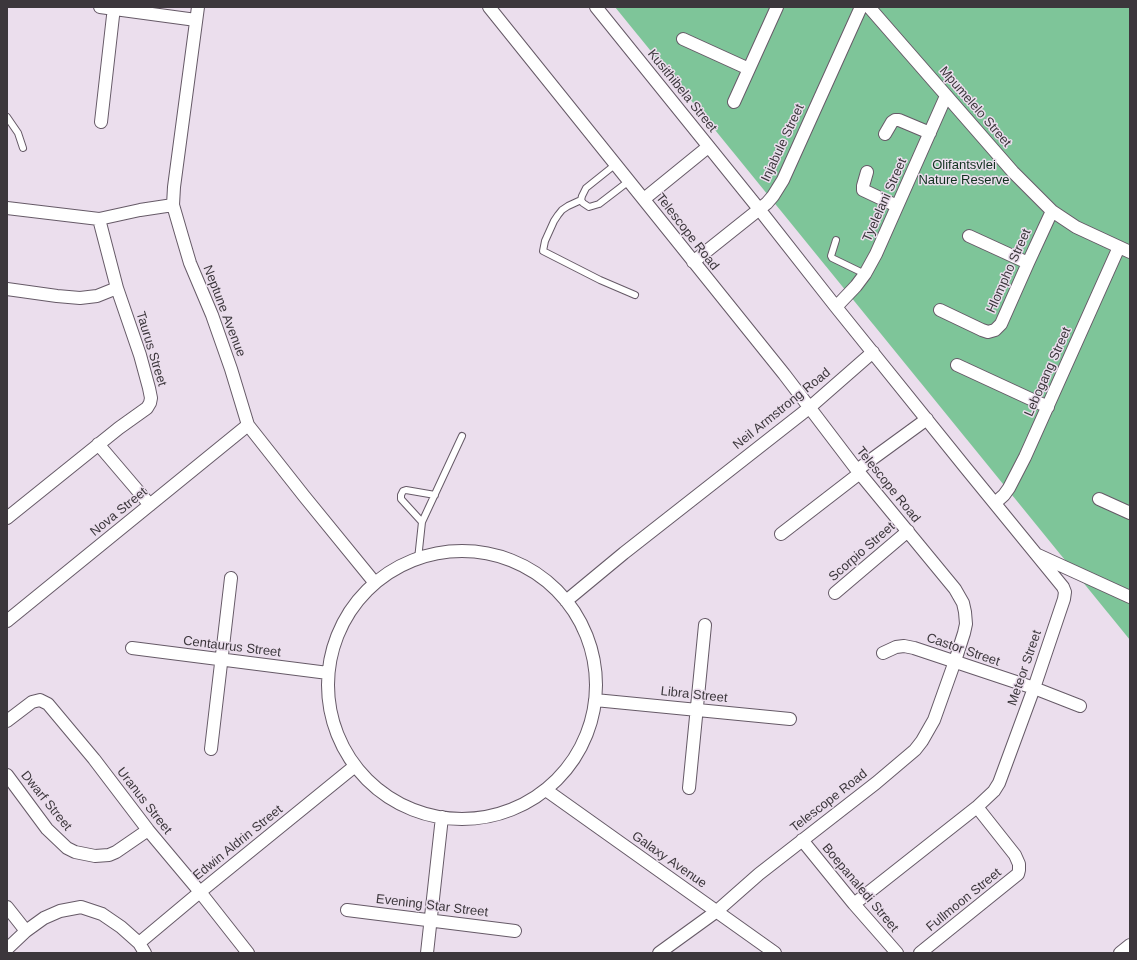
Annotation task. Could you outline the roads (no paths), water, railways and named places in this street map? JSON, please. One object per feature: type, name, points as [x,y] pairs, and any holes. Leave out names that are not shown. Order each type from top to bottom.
[{"type":"street","points":[[100,7],[196,20]]},
{"type":"street","name":"Neptune Avenue","points":[[198,7],[175,170],[173,205],[190,263],[212,315],[231,369],[248,425],[375,582]]},
{"type":"street","name":"Telescope Road","points":[[489,7],[784,374],[808,408],[858,472],[955,590],[963,603],[965,612],[966,624],[955,661],[934,720],[919,746],[876,783],[759,874],[673,949],[659,953]]},
{"type":"street","name":"Kusithibela Street","points":[[596,7],[708,147],[644,199]]},
{"type":"street","points":[[734,102],[777,7]]},
{"type":"street","name":"Injabule Street","points":[[693,262],[773,196],[783,180],[861,7]]},
{"type":"street","name":"Mpumelelo Street","points":[[869,7],[1013,172],[1052,211],[1076,227],[1125,250]]},
{"type":"street","points":[[101,122],[114,8]]},
{"type":"street","points":[[683,39],[749,69]]},
{"type":"street","name":"Tyelelani Street","points":[[836,307],[856,286],[865,274],[876,254],[946,96]]},
{"type":"street","points":[[885,134],[892,122],[895,120],[899,120],[930,133]]},
{"type":"street","points":[[708,147],[873,352]]},
{"type":"street","points":[[867,172],[863,186],[864,190],[897,206]]},
{"type":"street","points":[[7,208],[99,219],[140,210],[173,205]]},
{"type":"street","name":"Hlompho Street","points":[[940,310],[982,330],[988,332],[995,330],[1001,324],[1052,211]]},
{"type":"street","name":"Taurus Street","points":[[7,518],[98,444],[149,405],[151,398],[140,355],[117,288],[99,219]]},
{"type":"street","points":[[969,236],[1028,263]]},
{"type":"street","name":"Lebogang Street","points":[[994,503],[1004,495],[1009,488],[1125,250]]},
{"type":"street","points":[[7,289],[80,298],[97,296],[117,288]]},
{"type":"street","name":"Neil Armstrong Road","points":[[566,601],[624,553],[808,408],[873,352]]},
{"type":"street","name":"Meteor Street","points":[[854,904],[977,807],[999,783],[1034,688],[1065,594],[1063,587],[873,352]]},
{"type":"street","points":[[957,365],[1048,406]]},
{"type":"street","points":[[781,534],[927,419]]},
{"type":"street","name":"Nova Street","points":[[7,621],[248,425]]},
{"type":"street","points":[[98,444],[150,505]]},
{"type":"street","points":[[1099,500],[1130,513]]},
{"type":"street","name":"Scorpio Street","points":[[835,593],[908,531]]},
{"type":"street","points":[[455,552],[482,553],[514,562],[529,569],[555,589],[566,601],[579,621],[591,648],[596,682],[595,700],[590,725],[580,750],[565,771],[546,790],[523,805],[497,815],[470,819],[442,817],[422,813],[403,805],[369,782],[355,766],[342,745],[333,722],[328,698],[328,673],[333,647],[343,623],[357,601],[375,582],[388,573],[418,559],[434,554],[455,552]]},
{"type":"street","points":[[1036,554],[1130,597]]},
{"type":"street","points":[[211,749],[231,578]]},
{"type":"street","points":[[689,788],[705,625]]},
{"type":"street","name":"Castor Street","points":[[883,653],[896,647],[904,646],[914,648],[1034,688],[1080,706]]},
{"type":"street","name":"Centaurus Street","points":[[132,648],[328,673]]},
{"type":"street","name":"Uranus Street","points":[[7,721],[32,702],[40,700],[48,704],[94,759],[148,830],[200,892],[248,953]]},
{"type":"street","name":"Libra Street","points":[[595,700],[790,718]]},
{"type":"street","name":"Edwin Aldrin Street","points":[[142,948],[200,892],[355,766]]},
{"type":"street","name":"Dwarf Street","points":[[7,775],[47,829],[67,848],[75,852],[95,856],[108,855],[116,852],[148,830]]},
{"type":"street","name":"Galaxy Avenue","points":[[546,790],[775,953]]},
{"type":"street","name":"Fullmoon Street","points":[[920,953],[1018,874],[1019,864],[1015,855],[977,807]]},
{"type":"street","points":[[427,953],[442,817]]},
{"type":"street","name":"Boepanaledi Street","points":[[802,840],[854,904],[897,953]]},
{"type":"street","points":[[7,907],[26,932]]},
{"type":"street","points":[[7,949],[44,918],[60,911],[81,907],[102,914],[121,927],[142,948]]},
{"type":"street","name":"Evening Star Street","points":[[346,910],[515,930]]},
{"type":"street","points":[[1120,953],[1130,945]]},
{"type":"lane","points":[[7,118],[18,133],[22,148]]},
{"type":"lane","points":[[581,200],[583,192],[586,188],[616,164]]},
{"type":"lane","points":[[581,200],[586,206],[593,207],[608,198],[629,181]]},
{"type":"lane","points":[[581,200],[568,206],[558,215],[545,241],[543,251],[600,280],[635,295]]},
{"type":"lane","points":[[836,240],[831,256],[832,258],[865,274]]},
{"type":"lane","points":[[418,559],[422,522],[462,436]]},
{"type":"lane","points":[[422,522],[401,499],[401,495],[403,491],[406,490],[435,495]]},
{"type":"park label","name":"Olifantsvlei Nature Reserve","points":[[964,172]]}]
